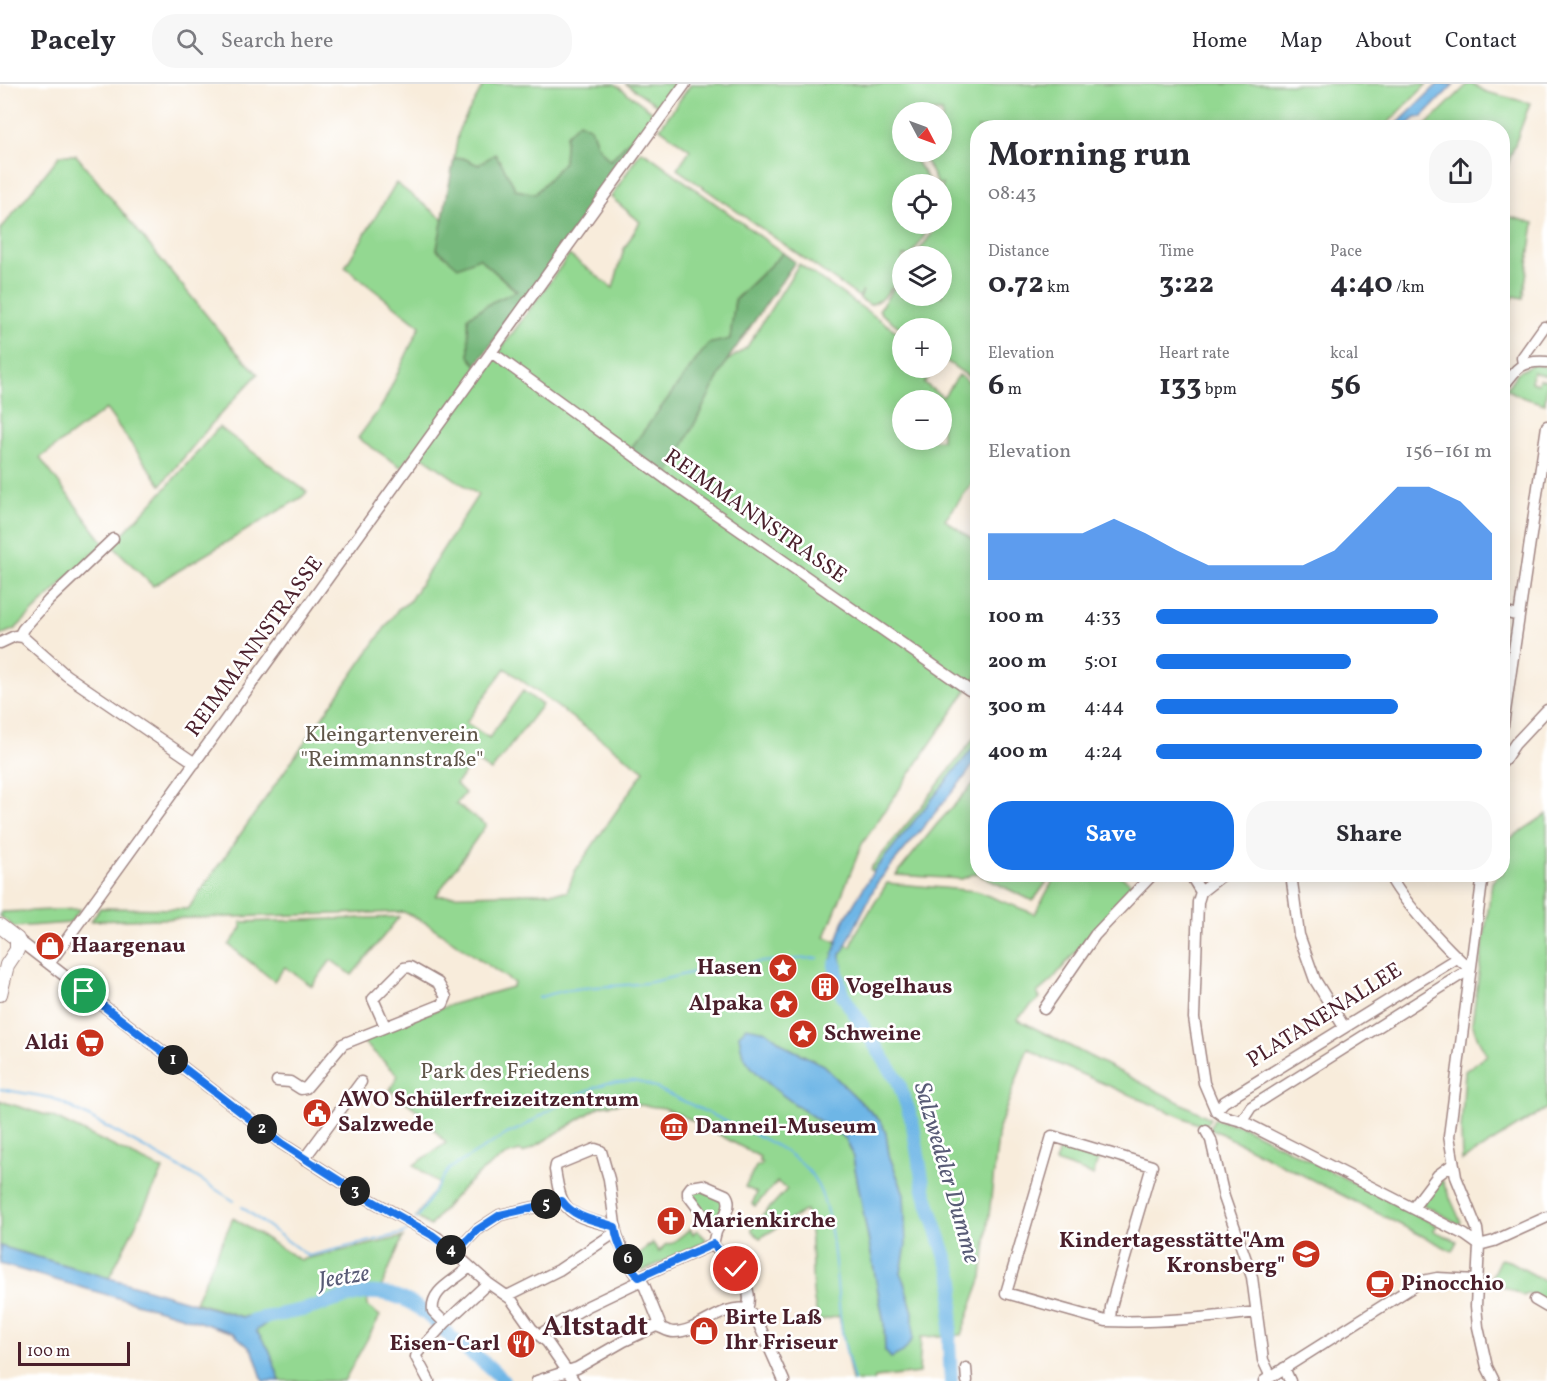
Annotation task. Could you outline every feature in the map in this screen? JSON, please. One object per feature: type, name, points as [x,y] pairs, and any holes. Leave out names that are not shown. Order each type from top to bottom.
[{"type":"main road","points":[[0,926],[17,939],[7,944],[0,994]]},
{"type":"street","name":"REIMMANNSTRASSE","points":[[49,964],[685,84]]},
{"type":"street","points":[[1523,364],[1522,358],[1544,327]]},
{"type":"street","name":"REIMMANNSTRASSE","points":[[491,352],[673,484],[969,690]]},
{"type":"street","points":[[1510,377],[1518,366],[1547,362]]},
{"type":"street","points":[[1510,677],[1547,426]]},
{"type":"street","points":[[19,636],[22,629],[49,600],[113,539]]},
{"type":"street","points":[[1510,614],[1519,616]]},
{"type":"street","points":[[0,644],[19,636],[27,639],[66,675],[195,763]]},
{"type":"street","points":[[1510,744],[1547,710]]},
{"type":"street","points":[[1044,1009],[1095,935],[1145,882]]},
{"type":"street","points":[[1195,882],[1201,892]]},
{"type":"street","points":[[1214,882],[1201,892],[1198,902],[1194,1018],[1204,1083],[1216,1111],[1223,1116],[1242,1121],[1413,1208],[1465,1235],[1479,1245],[1494,1242],[1547,1217]]},
{"type":"street","points":[[1292,882],[1299,935],[1316,981],[1344,1027]]},
{"type":"street","points":[[1394,882],[1457,958],[1470,969]]},
{"type":"street","points":[[1483,882],[1449,1136],[1453,1164],[1474,1221],[1479,1245],[1478,1327],[1487,1367],[1494,1381]]},
{"type":"street","points":[[17,939],[281,1143],[438,1238],[469,1267],[516,1304],[532,1329],[541,1336],[574,1381]]},
{"type":"street","name":"PLATANENALLEE","points":[[1216,1111],[1224,1102],[1457,958]]},
{"type":"street","points":[[277,1081],[290,1082],[305,1089],[343,1044],[442,1004],[446,997],[438,983],[410,968],[404,968],[374,999],[385,1026]]},
{"type":"street","name":"PLATANENALLEE","points":[[1242,1121],[1251,1107],[1470,969]]},
{"type":"street","points":[[304,1159],[361,1082]]},
{"type":"street","points":[[1206,1131],[1211,1140],[1224,1197],[1252,1277],[1263,1360],[1268,1379],[1422,1281],[1437,1278],[1477,1280]]},
{"type":"street","points":[[1110,1321],[1115,1292],[1152,1166],[1052,1136],[1006,1293],[1091,1318],[1110,1321],[1257,1312]]},
{"type":"street","points":[[616,1229],[593,1219],[582,1218],[572,1212],[562,1201],[555,1170],[556,1165],[595,1149],[601,1151],[609,1179],[616,1229],[634,1271],[641,1279],[661,1327]]},
{"type":"street","points":[[1413,1208],[1438,1175],[1453,1164]]},
{"type":"street","points":[[713,1244],[729,1205],[728,1198],[703,1185],[691,1186],[688,1195],[716,1232]]},
{"type":"street","points":[[455,1253],[472,1234],[505,1213],[562,1201]]},
{"type":"street","points":[[507,1296],[559,1270],[616,1229]]},
{"type":"street","points":[[541,1336],[545,1330],[588,1306],[713,1244]]},
{"type":"street","points":[[713,1244],[741,1277],[749,1298],[747,1309],[759,1324],[784,1381]]},
{"type":"street","points":[[442,1326],[433,1311],[433,1300],[437,1293],[469,1267]]},
{"type":"street","points":[[429,1381],[416,1355],[442,1326],[488,1283]]},
{"type":"street","points":[[1535,1300],[1547,1307]]},
{"type":"street","points":[[537,1381],[577,1368],[656,1326],[674,1332],[734,1309],[747,1309]]},
{"type":"street","points":[[966,1368],[966,1381]]},
{"type":"street","points":[[1284,1368],[1290,1381]]},
{"type":"green space","points":[[484,84],[615,84],[658,116],[642,139],[633,136],[610,161],[597,145],[591,128],[566,135],[564,162],[536,194],[516,190],[503,166],[478,165],[463,158],[454,159],[459,129]]},
{"type":"green space","points":[[626,84],[680,84],[663,109]]},
{"type":"green space","points":[[691,84],[1427,84],[1391,120],[970,120],[970,377],[952,365],[952,318],[892,318],[892,322],[879,310],[892,290],[892,306],[952,306],[952,246],[922,246],[932,234],[952,234],[952,174],[932,174],[926,162],[952,162],[952,102],[892,102],[892,162],[917,162],[924,174],[892,174],[892,234],[925,234],[918,246],[892,246],[892,286],[883,297],[870,305],[860,299],[863,291],[859,297],[677,169],[690,150],[660,128]]},
{"type":"green space","points":[[1468,84],[1473,84],[1486,92],[1530,103],[1510,158],[1510,120],[1431,120]]},
{"type":"green space","points":[[579,122],[591,128],[597,145],[610,161],[633,136],[642,139],[476,365],[469,356],[468,317],[492,302],[517,291],[479,258],[458,267],[437,249],[454,159],[463,158],[478,165],[495,154],[516,190],[535,194],[564,162],[566,135]]},
{"type":"green space","points":[[641,151],[783,253],[735,299],[730,339],[666,479],[726,362],[747,347],[799,264],[892,328],[892,378],[928,378],[924,383],[934,390],[892,390],[892,450],[952,450],[952,390],[948,390],[959,375],[970,383],[970,486],[945,520],[970,537],[970,686],[862,844],[825,937],[851,947],[856,933],[887,883],[976,891],[1035,914],[1052,882],[1129,882],[1136,887],[1088,937],[1052,980],[1037,993],[1040,998],[1017,1019],[1210,1118],[1205,1127],[1044,1058],[1028,1048],[999,1128],[982,1277],[961,1335],[921,1337],[919,1373],[875,1378],[874,1381],[852,1381],[839,1316],[819,1321],[816,1311],[806,1210],[760,1238],[752,1231],[752,1227],[787,1189],[777,1182],[755,1206],[752,1204],[757,1193],[745,1187],[757,1165],[760,1166],[762,1163],[759,1161],[760,1157],[694,1121],[664,1108],[623,1103],[601,1106],[523,1153],[520,1151],[509,1154],[492,1164],[463,1188],[430,1226],[416,1217],[439,1184],[414,1165],[446,1143],[417,1110],[390,1090],[398,1075],[359,1038],[453,1004],[512,987],[514,983],[426,923],[404,912],[91,921],[100,908],[188,909],[398,609],[409,602],[478,495],[414,451],[401,467],[358,438],[383,404],[420,326],[345,267],[396,183],[443,219],[437,250],[458,266],[479,258],[517,292],[476,365],[485,371],[569,255],[613,288],[624,249],[640,222],[611,197]],"holes":[[[505,668],[644,771],[575,871],[567,892],[436,896],[486,825],[456,804],[465,793],[456,784],[474,760],[491,771],[542,705],[523,691],[489,738],[466,723]],[[766,1031],[789,1048],[823,1065],[882,1123],[886,1134],[889,1155],[904,1194],[901,1273],[913,1312],[885,1351],[884,1323],[852,1152],[845,1138],[794,1104]]]},
{"type":"green space","points":[[60,155],[76,155],[234,349],[258,374],[214,421],[161,485],[106,409],[40,458],[104,543],[15,629],[0,635],[0,230]]},
{"type":"green space","points":[[1510,217],[1534,223],[1523,298],[1514,296],[1510,303]]},
{"type":"green space","points":[[783,253],[795,262],[726,362],[666,480],[628,452],[708,344],[730,339],[735,300]]},
{"type":"green space","points":[[1533,364],[1547,367],[1547,376],[1533,372],[1531,382],[1538,384],[1539,379],[1547,381],[1545,404],[1510,391],[1510,383],[1517,373]]},
{"type":"green space","points":[[219,427],[307,492],[153,586],[112,545]]},
{"type":"green space","points":[[970,743],[970,753],[873,872],[870,869]]},
{"type":"green space","points":[[970,788],[970,875],[962,879],[896,875]]},
{"type":"green space","points":[[1547,814],[1547,1108],[1462,1161],[1461,1130],[1465,1071],[1487,1055],[1472,1023],[1492,882],[1510,882],[1510,839]]},
{"type":"green space","points":[[994,882],[1047,882],[1033,901]]},
{"type":"green space","points":[[80,909],[70,923],[14,927],[0,916],[1,912]]},
{"type":"green space","points":[[399,917],[352,975],[331,960],[312,986],[285,967],[274,981],[229,945],[242,928],[241,922]]},
{"type":"green space","points":[[0,1101],[53,1117],[163,1170],[109,1278],[0,1246]]},
{"type":"green space","points":[[1214,1119],[1242,1126],[1437,1225],[1434,1231],[1457,1241],[1452,1251],[1210,1128]]},
{"type":"green space","points":[[1061,1144],[1099,1157],[1093,1175],[1055,1162]]},
{"type":"green space","points":[[1442,1180],[1461,1222],[1459,1224],[1422,1204]]},
{"type":"green space","points":[[700,1189],[723,1200],[723,1207],[715,1222],[690,1197],[692,1190]]},
{"type":"green space","points":[[233,1218],[300,1260],[403,1237],[380,1290],[356,1292],[266,1314],[242,1317],[195,1302]]},
{"type":"green space","points":[[690,1229],[693,1234],[697,1230],[706,1239],[705,1242],[643,1271],[636,1258],[648,1245],[650,1246],[652,1242],[659,1252],[665,1245],[672,1243]]},
{"type":"green space","points":[[1500,1259],[1509,1261],[1547,1282],[1547,1304],[1527,1293],[1524,1296],[1490,1280]]},
{"type":"green space","points":[[368,1295],[367,1306],[380,1316],[344,1381],[280,1381],[269,1349],[256,1331],[269,1321]]},
{"type":"water","points":[[1438,84],[1454,84],[1422,117],[1401,120]]},
{"type":"water","points":[[970,752],[970,770],[967,774],[877,883],[841,955],[843,977],[837,984],[831,961],[843,922],[873,872]]},
{"type":"water","points":[[746,1027],[766,1031],[789,1048],[823,1065],[882,1123],[889,1155],[904,1194],[906,1245],[901,1273],[913,1312],[913,1339],[903,1352],[891,1358],[885,1351],[884,1323],[852,1152],[845,1138],[773,1088],[749,1065],[743,1054],[739,1035]]},
{"type":"water","points":[[0,1246],[242,1317],[266,1314],[270,1317],[269,1321],[256,1331],[269,1349],[280,1381],[263,1381],[253,1351],[233,1333],[0,1264]]},
{"type":"waterway","points":[[538,998],[566,990],[646,983],[730,966],[818,958]]},
{"type":"waterway","name":"Salzwedeler Dumme","points":[[835,965],[842,994],[898,1081],[912,1120],[924,1190],[954,1282],[949,1342],[951,1381]]},
{"type":"waterway","points":[[416,1219],[449,1169],[507,1134],[573,1096],[607,1083],[634,1081],[647,1084],[766,1140],[788,1153],[807,1169],[825,1204],[830,1226],[840,1318],[854,1381]]},
{"type":"waterway","points":[[0,1089],[52,1098],[65,1104],[190,1173],[234,1201]]},
{"type":"waterway","points":[[242,1207],[308,1256],[407,1231]]},
{"type":"waterway","name":"Jeetze","points":[[253,1320],[307,1309],[358,1294],[382,1293],[395,1296],[421,1310],[454,1340],[492,1369],[503,1381]]},
{"type":"place","name":"Haargenau","points":[[50,946]]},
{"type":"place","name":"Hasen","points":[[783,968]]},
{"type":"place","name":"Vogelhaus","points":[[825,987]]},
{"type":"place","name":"Alpaka","points":[[784,1004]]},
{"type":"place","name":"Schweine","points":[[803,1034]]},
{"type":"place","name":"Aldi","points":[[90,1043]]},
{"type":"place","name":"AWO Schülerfreizeitzentrum Salzwede","points":[[317,1113]]},
{"type":"place","name":"Danneil-Museum","points":[[674,1127]]},
{"type":"place","name":"Marienkirche","points":[[671,1221]]},
{"type":"place","name":"Kindertagesstätte\"Am Kronsberg\"","points":[[1306,1254]]},
{"type":"place","name":"Pinocchio","points":[[1380,1284]]},
{"type":"place","name":"Birte Laß Ihr Friseur","points":[[704,1331]]},
{"type":"place","name":"Eisen-Carl","points":[[521,1344]]},
{"type":"district","name":"Altstadt","points":[[595,1327]]},
{"type":"route","points":[[84,991],[281,1143],[360,1194],[438,1238],[455,1253],[472,1234],[500,1215],[562,1201],[572,1212],[582,1218],[593,1219],[615,1227],[619,1242],[639,1277],[713,1244],[736,1269]]},
{"type":"park label","name":"Kleingartenverein \"Reimmannstraße\"","points":[[392,748]]},
{"type":"park label","name":"Park des Friedens","points":[[505,1072]]}]
